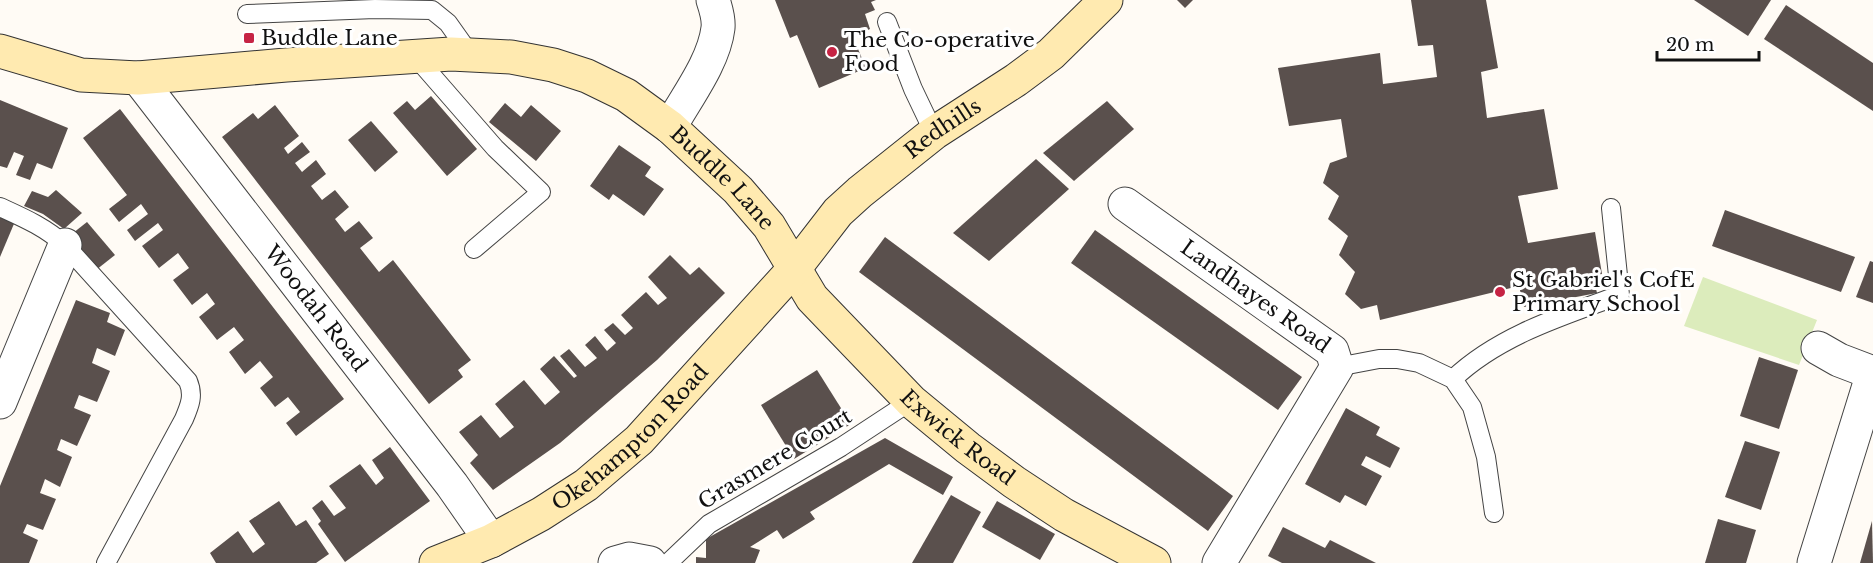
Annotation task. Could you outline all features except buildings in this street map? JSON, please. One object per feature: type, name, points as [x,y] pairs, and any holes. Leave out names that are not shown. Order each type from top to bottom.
[{"type":"street","points":[[670,127],[705,66],[715,42],[718,26],[713,0]]},
{"type":"street","name":"Redhills","points":[[794,269],[838,212],[860,192],[934,133],[1016,80],[1042,60],[1106,0]]},
{"type":"street","name":"Buddle Lane","points":[[0,51],[81,75],[138,78],[414,55],[470,54],[511,57],[572,70],[626,95],[670,127],[738,190],[769,226],[794,269]]},
{"type":"street","name":"Woodah Road","points":[[138,78],[445,475],[491,541]]},
{"type":"street","name":"Landhayes Road","points":[[1125,204],[1332,351],[1337,367],[1219,563]]},
{"type":"street","points":[[0,402],[65,245]]},
{"type":"street","name":"Okehampton Road","points":[[436,563],[491,541],[541,514],[586,485],[639,440],[794,269]]},
{"type":"street","name":"Exwick Road","points":[[794,269],[812,298],[911,401],[968,448],[1064,515],[1154,563]]},
{"type":"street","points":[[1814,563],[1873,373],[1839,360],[1818,348]]},
{"type":"street","points":[[615,563],[629,559],[650,563]]},
{"type":"lane","points":[[246,14],[375,9],[432,10],[448,23],[470,54]]},
{"type":"lane","points":[[887,22],[934,133]]},
{"type":"lane","points":[[414,55],[495,148],[542,192],[474,249]]},
{"type":"lane","points":[[0,207],[34,222],[51,232],[65,245],[188,381],[192,389],[191,402],[184,419],[106,563]]},
{"type":"lane","points":[[1453,379],[1469,364],[1511,337],[1620,295],[1611,208]]},
{"type":"lane","points":[[1337,367],[1379,359],[1397,359],[1419,363],[1453,379],[1472,407],[1486,457],[1494,513]]},
{"type":"lane","name":"Grasmere Court","points":[[668,563],[709,524],[841,447],[911,401]]},
{"type":"green space","points":[[1703,277],[1817,320],[1799,365],[1684,326]]},
{"type":"place","name":"Buddle Lane","points":[[249,38]]},
{"type":"place","name":"The Co-operative Food","points":[[832,52]]},
{"type":"place","name":"St Gabriel's CofE Primary School","points":[[1500,292]]}]
